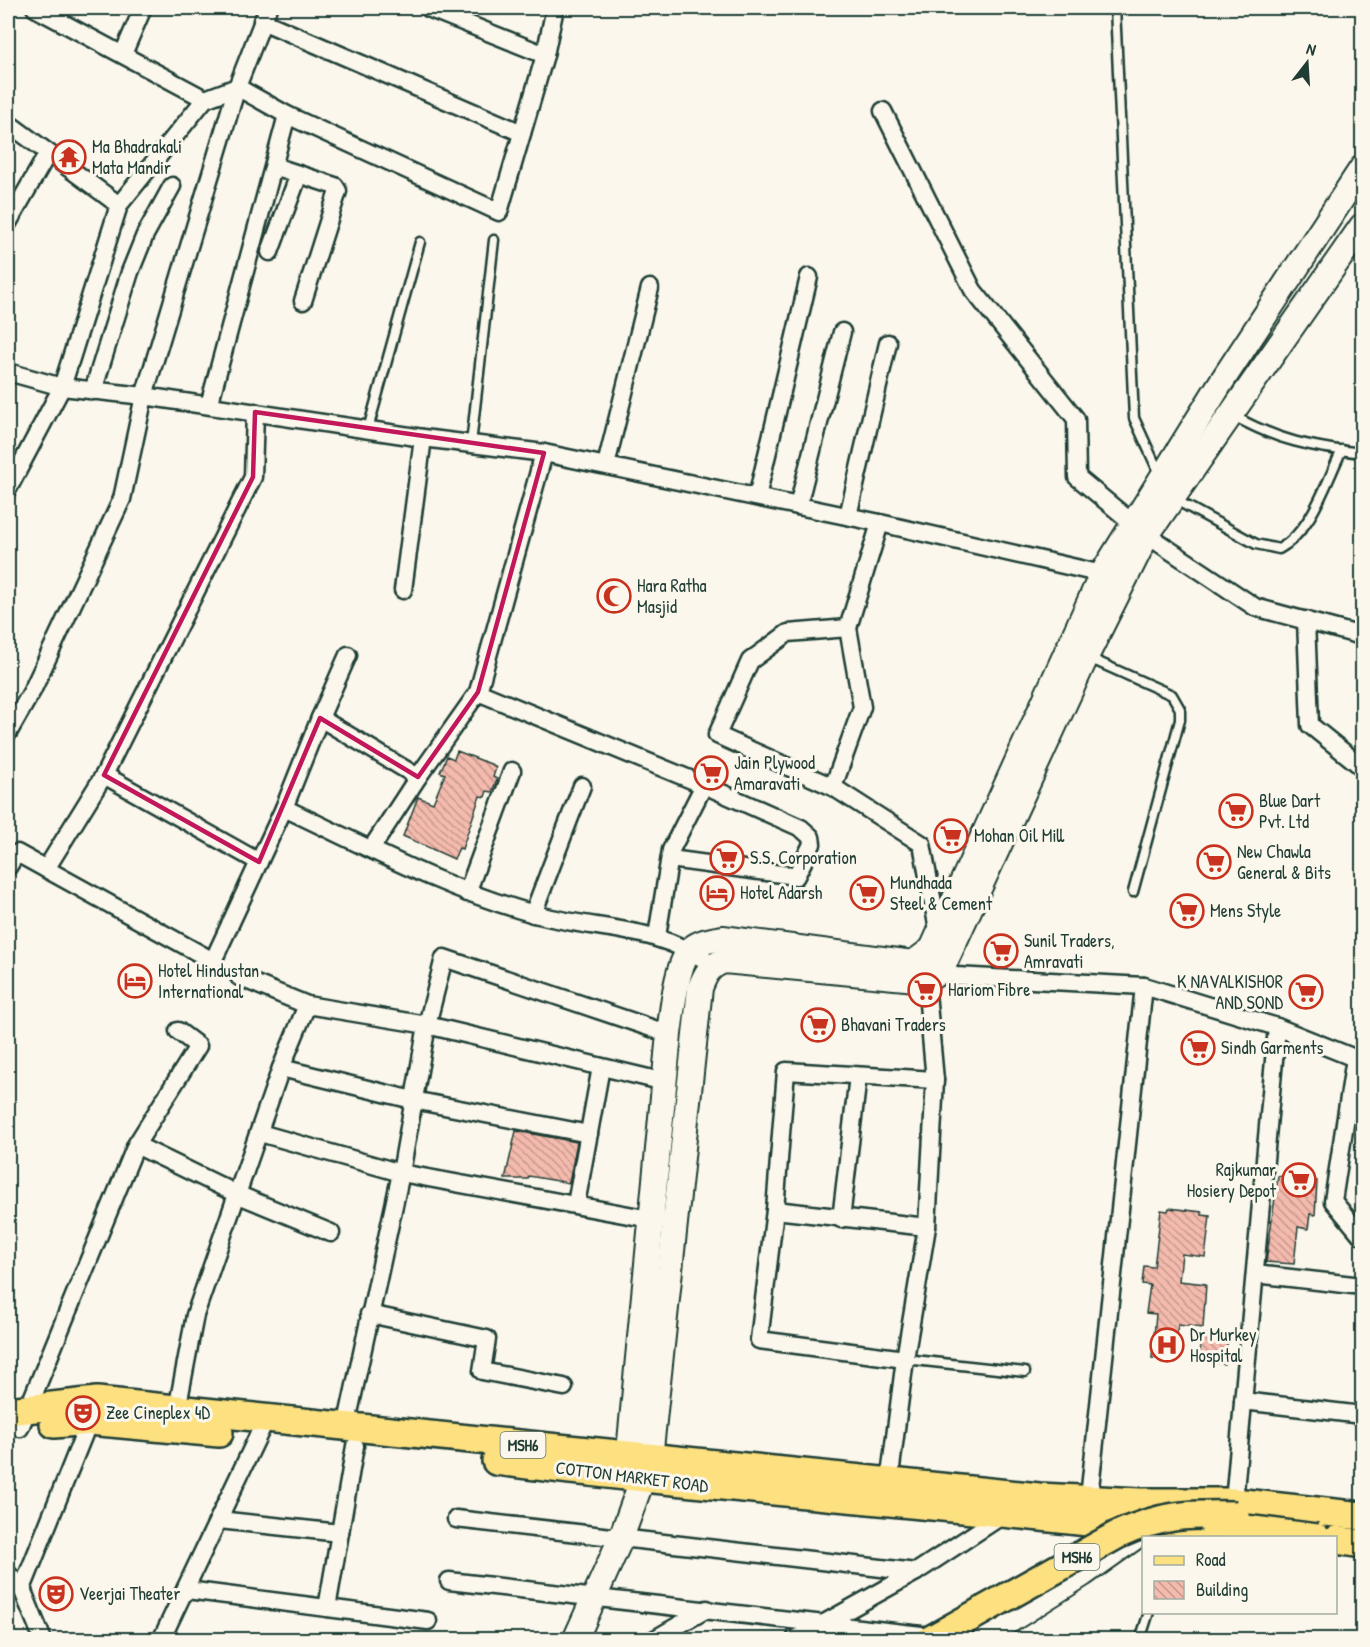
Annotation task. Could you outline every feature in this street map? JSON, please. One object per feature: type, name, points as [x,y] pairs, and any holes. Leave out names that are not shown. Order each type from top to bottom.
[{"type":"main road","name":"COTTON MARKET ROAD","points":[[15,1419],[93,1411],[177,1410],[262,1428]]},
{"type":"main road","name":"COTTON MARKET ROAD","points":[[93,1411],[351,1437],[637,1474],[888,1493],[1038,1497],[1096,1514],[1146,1535],[1171,1536]]},
{"type":"main road","name":"COTTON MARKET ROAD","points":[[888,1493],[1003,1515],[1096,1514]]},
{"type":"main road","name":"MSH6","points":[[1096,1514],[1140,1502],[1180,1502],[1235,1509],[1362,1516]]},
{"type":"main road","name":"MSH6","points":[[927,1638],[1117,1535],[1146,1522],[1185,1514],[1235,1509]]},
{"type":"main road","points":[[1235,1509],[1362,1530]]},
{"type":"main road","points":[[1146,1535],[1200,1524],[1233,1526],[1303,1536]]},
{"type":"main road","points":[[961,1640],[1142,1537]]},
{"type":"main road","points":[[1337,1540],[1362,1544]]},
{"type":"main road","points":[[1337,1553],[1362,1556]]},
{"type":"street","points":[[35,8],[205,99]]},
{"type":"street","points":[[123,54],[143,8]]},
{"type":"street","points":[[428,8],[545,55]]},
{"type":"street","points":[[8,489],[62,387],[119,205],[205,99],[237,87],[287,115],[499,212],[545,55],[555,8]]},
{"type":"street","points":[[8,733],[32,691],[122,499],[144,396],[237,87],[265,14],[522,134]]},
{"type":"street","points":[[883,111],[973,290],[1076,419],[1077,477],[1140,530],[1255,607],[1362,636]]},
{"type":"street","points":[[209,405],[287,115]]},
{"type":"street","points":[[8,124],[119,205]]},
{"type":"street","points":[[8,223],[48,153]]},
{"type":"street","points":[[274,166],[335,186],[338,191],[303,301]]},
{"type":"street","points":[[270,252],[299,174]]},
{"type":"street","points":[[1221,409],[1361,174]]},
{"type":"street","points":[[93,391],[130,272],[145,236],[172,186]]},
{"type":"street","points":[[637,1474],[653,1219],[669,1034],[678,977],[690,949],[706,941],[723,938],[913,963],[935,957],[1113,576],[1166,487],[1221,409],[1362,225]]},
{"type":"street","points":[[757,497],[809,277]]},
{"type":"street","points":[[606,465],[650,288]]},
{"type":"street","points":[[798,506],[842,332]]},
{"type":"street","points":[[848,516],[888,344]]},
{"type":"street","points":[[8,372],[62,387],[144,396],[423,438],[544,453],[848,516],[1113,576]]},
{"type":"street","points":[[46,869],[104,776],[253,477],[255,412]]},
{"type":"street","points":[[403,590],[423,438]]},
{"type":"street","points":[[371,849],[478,692],[544,453]]},
{"type":"street","points":[[833,788],[862,707],[848,628],[880,523]]},
{"type":"street","points":[[1306,620],[1310,725],[1362,768]]},
{"type":"street","points":[[848,628],[788,633],[750,661],[717,735],[833,788],[922,844],[935,957],[935,1080],[927,1227],[905,1359],[888,1493]]},
{"type":"street","points":[[11,855],[46,869],[213,961],[284,808],[348,655]]},
{"type":"street","points":[[478,692],[704,785],[807,832],[812,844],[800,871],[796,876],[789,877],[670,859]]},
{"type":"street","points":[[320,718],[418,777]]},
{"type":"street","points":[[467,893],[512,771]]},
{"type":"street","points":[[104,776],[259,862]]},
{"type":"street","points":[[657,936],[671,850],[704,785]]},
{"type":"street","points":[[533,914],[582,786]]},
{"type":"street","points":[[284,808],[467,893],[533,914],[657,936],[690,949],[713,965]]},
{"type":"street","points":[[575,1640],[621,1538],[637,1474],[677,1224],[687,1089],[700,988],[713,965],[724,961],[935,957],[956,976],[1144,986],[1277,1027],[1359,1059],[1333,1201],[1362,1236]]},
{"type":"street","points":[[327,1608],[340,1533],[369,1314],[401,1173],[427,1026],[444,958],[669,1034]]},
{"type":"street","points":[[239,977],[307,1005],[427,1026],[665,1082]]},
{"type":"street","points":[[449,1581],[825,1623],[927,1638],[1096,1514],[1144,986]]},
{"type":"street","points":[[177,1410],[195,1315],[239,1195],[281,1068],[307,1005]]},
{"type":"street","points":[[1235,1509],[1277,1027]]},
{"type":"street","points":[[15,1419],[136,1145],[198,1046],[178,1031]]},
{"type":"street","points":[[576,1204],[601,1067]]},
{"type":"street","points":[[281,1068],[414,1101],[589,1134]]},
{"type":"street","points":[[905,1359],[759,1340],[774,1210],[786,1071],[935,1080]]},
{"type":"street","points":[[841,1219],[858,1076]]},
{"type":"street","points":[[260,1133],[401,1173],[677,1224]]},
{"type":"street","points":[[136,1145],[239,1195],[331,1233]]},
{"type":"street","points":[[774,1210],[927,1227]]},
{"type":"street","points":[[1255,1274],[1362,1286]]},
{"type":"street","points":[[369,1314],[487,1339],[482,1371],[564,1387]]},
{"type":"street","points":[[1243,1401],[1362,1415]]},
{"type":"street","points":[[22,1589],[93,1411]]},
{"type":"street","points":[[161,1640],[187,1590],[262,1428]]},
{"type":"street","points":[[1146,1535],[1180,1502]]},
{"type":"street","points":[[794,1640],[916,1572],[1003,1515]]},
{"type":"street","points":[[456,1519],[916,1572]]},
{"type":"street","points":[[219,1520],[340,1533]]},
{"type":"street","points":[[980,1640],[1142,1537]]},
{"type":"street","points":[[8,1574],[22,1589],[44,1640]]},
{"type":"street","points":[[187,1590],[429,1621]]},
{"type":"street","points":[[653,1640],[707,1609]]},
{"type":"lane","points":[[1115,8],[1134,418],[1166,487],[1256,543],[1279,549],[1295,538],[1304,525],[1342,450]]},
{"type":"lane","points":[[471,444],[494,240]]},
{"type":"lane","points":[[368,429],[420,242]]},
{"type":"lane","points":[[1221,409],[1272,436],[1362,453]]},
{"type":"lane","points":[[1076,652],[1172,695],[1180,709],[1180,720],[1133,892]]},
{"type":"lane","points":[[905,1359],[1025,1372]]},
{"type":"lane","points":[[1140,1640],[1148,1614]]},
{"type":"highlighted area","points":[[255,412],[544,453],[478,692],[418,777],[320,718],[259,862],[104,775],[253,477]]},
{"type":"building","points":[[457,751],[493,765],[496,768],[493,777],[497,779],[492,792],[487,791],[485,797],[480,796],[462,849],[459,848],[454,859],[403,836],[418,797],[433,803],[445,774],[440,772],[447,756],[454,759]]},
{"type":"building","points":[[516,1131],[577,1142],[569,1183],[529,1176],[528,1179],[505,1179]]},
{"type":"building","points":[[1278,1176],[1317,1181],[1315,1215],[1310,1214],[1308,1229],[1298,1227],[1294,1264],[1266,1262]]},
{"type":"building","points":[[1169,1208],[1202,1212],[1202,1215],[1210,1216],[1205,1257],[1182,1254],[1179,1281],[1206,1284],[1203,1328],[1178,1325],[1174,1360],[1152,1358],[1156,1314],[1146,1313],[1150,1285],[1142,1284],[1144,1266],[1154,1267],[1161,1210],[1168,1211]]},
{"type":"building","points":[[1202,1334],[1228,1337],[1224,1364],[1199,1361]]},
{"type":"place","name":"Ma Bhadrakali Mata Mandir","points":[[69,157]]},
{"type":"place","name":"Hara Ratha Masjid","points":[[614,596]]},
{"type":"place","name":"Jain Plywood Amaravati","points":[[711,773]]},
{"type":"place","name":"Blue Dart Pvt. Ltd","points":[[1236,811]]},
{"type":"place","name":"Mohan Oil Mill","points":[[951,836]]},
{"type":"place","name":"S.S. Corporation","points":[[727,858]]},
{"type":"place","name":"New Chawla General & Bits","points":[[1214,862]]},
{"type":"place","name":"Hotel Adarsh","points":[[717,893]]},
{"type":"place","name":"Mundhada Steel & Cement","points":[[867,893]]},
{"type":"place","name":"Mens Style","points":[[1187,911]]},
{"type":"place","name":"Sunil Traders, Amravati","points":[[1001,951]]},
{"type":"place","name":"Hotel Hindustan International","points":[[135,981]]},
{"type":"place","name":"Hariom Fibre","points":[[925,990]]},
{"type":"place","name":"K NAVALKISHOR AND SOND","points":[[1306,992]]},
{"type":"place","name":"Bhavani Traders","points":[[818,1025]]},
{"type":"place","name":"Sindh Garments","points":[[1198,1048]]},
{"type":"place","name":"Rajkumar Hosiery Depot","points":[[1299,1180]]},
{"type":"place","name":"Dr Murkey Hospital","points":[[1167,1345]]},
{"type":"place","name":"Zee Cineplex 4D","points":[[83,1413]]},
{"type":"place","name":"Veerjai Theater","points":[[56,1594]]}]
